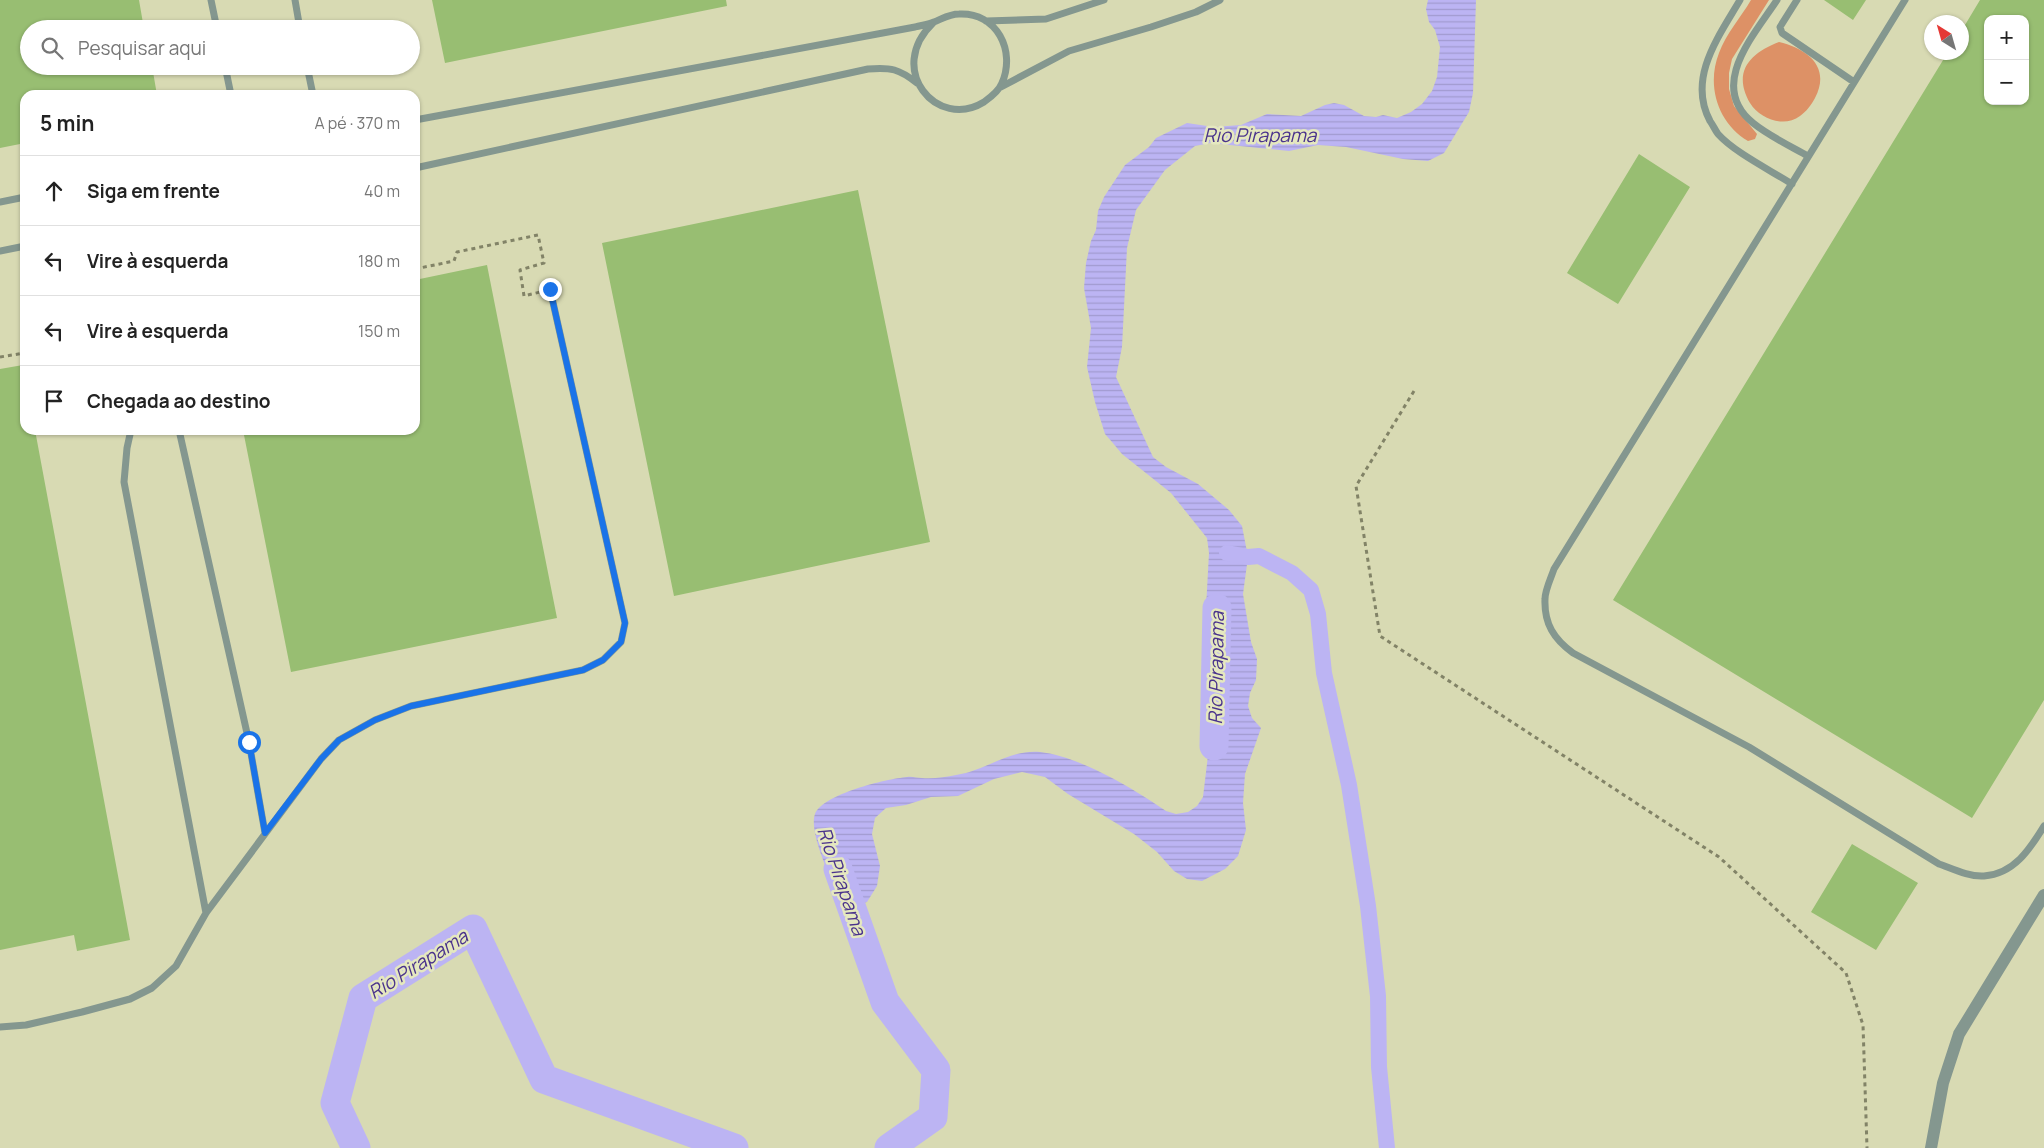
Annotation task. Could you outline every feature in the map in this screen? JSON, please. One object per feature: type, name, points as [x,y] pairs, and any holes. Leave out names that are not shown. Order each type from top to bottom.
[{"type":"street","points":[[1931,1148],[1943,1083],[1959,1034],[2044,895]]},
{"type":"lane","points":[[211,0],[215,20]]},
{"type":"lane","points":[[295,0],[298,20]]},
{"type":"lane","points":[[986,21],[1046,19],[1104,0]]},
{"type":"lane","points":[[420,167],[868,69],[891,68],[904,73],[918,83],[926,94],[937,103],[950,108],[965,109],[985,101],[1001,87],[1069,51],[1196,12],[1220,0]]},
{"type":"lane","points":[[1740,0],[1704,66],[1702,80],[1703,103],[1707,115],[1718,134],[1734,147],[1792,184]]},
{"type":"lane","points":[[1777,0],[1743,52],[1734,71],[1732,89],[1739,106],[1752,122],[1808,156]]},
{"type":"lane","points":[[1797,0],[1780,27],[1782,33],[1854,82]]},
{"type":"lane","points":[[1905,0],[1554,569],[1544,598],[1549,625],[1558,642],[1573,653],[1749,747],[1939,864],[1966,873],[1984,876],[2002,871],[2019,861],[2032,846],[2044,826]]},
{"type":"lane","points":[[918,83],[913,57],[920,38],[933,23],[945,16],[959,14],[973,16],[986,21],[997,31],[1005,44],[1008,58],[1006,73],[1001,87]]},
{"type":"lane","points":[[420,119],[933,23]]},
{"type":"lane","points":[[227,75],[230,90]]},
{"type":"lane","points":[[309,75],[311,90]]},
{"type":"lane","points":[[0,202],[20,198]]},
{"type":"lane","points":[[0,251],[20,247]]},
{"type":"lane","points":[[0,1027],[26,1025],[82,1012],[130,999],[152,988],[176,966],[206,913],[321,759],[339,740],[375,720],[411,706],[583,670],[603,660],[621,642],[625,623],[550,289]]},
{"type":"lane","points":[[130,435],[124,482],[206,913]]},
{"type":"lane","points":[[180,435],[249,742],[265,833]]},
{"type":"path","points":[[420,268],[454,261],[457,252],[538,235],[544,262],[520,270],[524,296],[550,289]]},
{"type":"path","points":[[0,358],[20,354]]},
{"type":"path","points":[[1414,391],[1356,486],[1380,636],[1720,857],[1846,973],[1863,1025],[1867,1148]]},
{"type":"shaded area","points":[[1751,0],[1769,0],[1732,59],[1729,73],[1729,89],[1734,106],[1757,134],[1755,139],[1748,141],[1729,124],[1722,114],[1717,103],[1714,78],[1715,66],[1722,46]]},
{"type":"shaded area","points":[[1779,42],[1799,49],[1807,55],[1814,61],[1820,77],[1819,87],[1811,105],[1794,120],[1773,120],[1754,109],[1745,92],[1743,82],[1747,65],[1752,58]]},
{"type":"water","points":[[1428,0],[1476,0],[1473,93],[1469,112],[1444,153],[1428,161],[1403,159],[1346,147],[1318,145],[1289,151],[1210,143],[1195,146],[1165,170],[1136,210],[1127,248],[1122,347],[1116,377],[1153,457],[1166,467],[1198,484],[1229,510],[1242,526],[1248,557],[1243,594],[1251,642],[1257,659],[1256,680],[1250,693],[1248,706],[1252,718],[1261,728],[1245,774],[1243,803],[1246,830],[1238,856],[1225,869],[1202,881],[1187,879],[1174,871],[1157,852],[1134,834],[1068,794],[1045,777],[1022,772],[994,779],[958,796],[931,797],[906,805],[886,808],[875,818],[872,834],[880,866],[877,886],[867,902],[852,907],[835,886],[828,871],[814,830],[815,814],[820,807],[830,800],[871,784],[907,777],[931,778],[967,773],[1018,754],[1040,752],[1072,760],[1089,767],[1138,793],[1166,811],[1176,814],[1188,812],[1197,806],[1203,797],[1210,739],[1209,721],[1222,693],[1226,669],[1223,659],[1208,633],[1206,608],[1209,553],[1207,538],[1171,493],[1122,454],[1105,434],[1087,367],[1091,328],[1084,288],[1086,263],[1091,241],[1096,230],[1098,211],[1104,197],[1125,165],[1149,147],[1156,138],[1187,123],[1214,127],[1241,125],[1267,114],[1301,116],[1334,103],[1344,105],[1364,116],[1376,117],[1383,115],[1397,118],[1411,112],[1422,104],[1432,91],[1437,77],[1440,47],[1435,30],[1429,22],[1426,9]]},
{"type":"building","points":[[0,0],[139,0],[142,20],[20,20],[20,75],[154,75],[156,90],[20,90],[20,144],[0,148]]},
{"type":"building","points":[[432,0],[726,0],[727,6],[445,63]]},
{"type":"building","points":[[1824,0],[1866,0],[1853,20]]},
{"type":"building","points":[[1980,0],[2044,0],[2044,700],[1972,818],[1613,600],[1943,60],[1969,60],[1969,18]]},
{"type":"building","points":[[1639,154],[1690,187],[1618,304],[1567,273]]},
{"type":"building","points":[[858,190],[930,542],[674,596],[602,243]]},
{"type":"building","points":[[487,265],[557,618],[291,672],[244,435],[420,435],[420,279]]},
{"type":"building","points":[[20,366],[20,435],[36,435],[130,940],[77,951],[74,935],[0,950],[0,369]]},
{"type":"building","points":[[1852,844],[1918,883],[1876,950],[1811,912]]},
{"type":"waterway","points":[[1227,553],[1248,557],[1259,556],[1292,573],[1311,590],[1318,614],[1324,673],[1349,785],[1368,906],[1378,996],[1379,1067],[1387,1148]]},
{"type":"waterway","name":"Rio Pirapama","points":[[1214,746],[1217,608]]},
{"type":"waterway","name":"Rio Pirapama","points":[[838,869],[885,1002],[936,1070],[933,1117],[889,1148]]},
{"type":"waterway","name":"Rio Pirapama","points":[[356,1148],[335,1103],[363,998],[473,929],[544,1079],[734,1148]]},
{"type":"route","points":[[249,742],[265,833],[321,759],[339,740],[375,720],[411,706],[583,670],[603,660],[621,642],[625,623],[550,289]]}]
